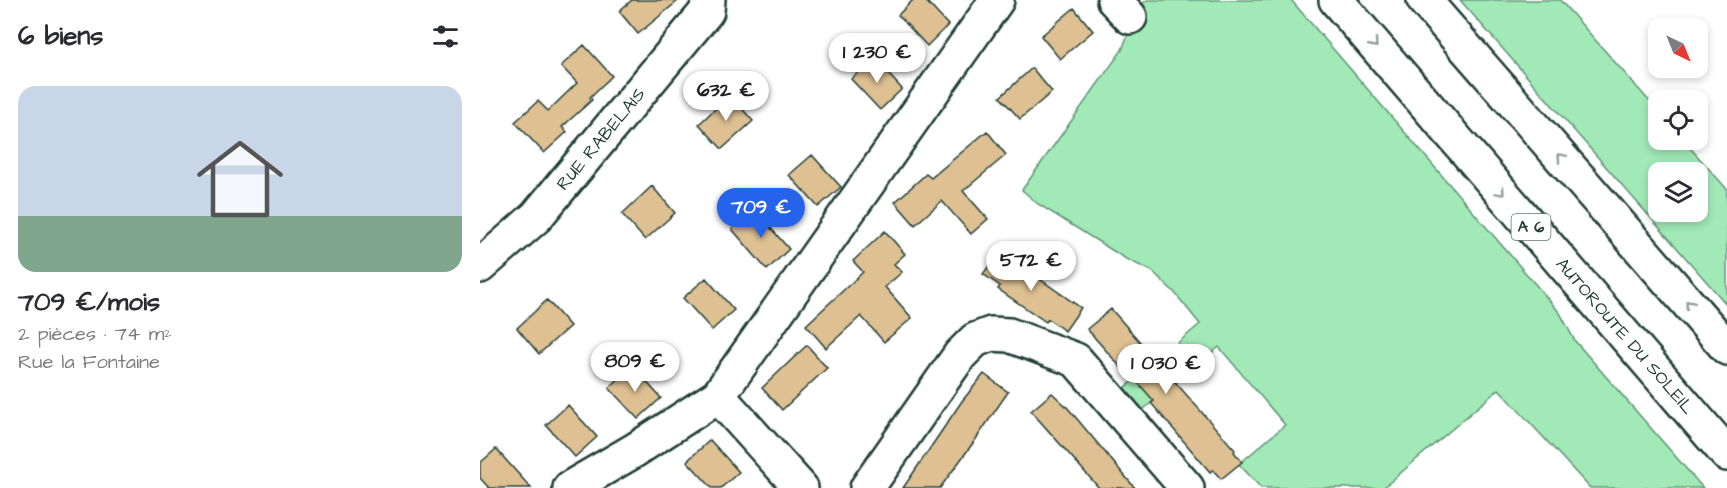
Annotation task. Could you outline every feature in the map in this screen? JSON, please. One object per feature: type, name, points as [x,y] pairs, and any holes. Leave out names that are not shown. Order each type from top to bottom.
[{"type":"main road","name":"RUE RABELAIS","points":[[480,266],[536,217],[706,11],[708,0]]},
{"type":"main road","points":[[570,488],[635,450],[718,396],[997,0]]},
{"type":"main road","name":"AUTOROUTE DU SOLEIL","points":[[1336,0],[1727,454]]},
{"type":"main road","points":[[1424,0],[1727,348]]},
{"type":"main road","points":[[867,488],[960,355],[975,340],[991,334],[1009,335],[1076,360],[1186,488]]},
{"type":"main road","points":[[718,396],[801,488]]},
{"type":"green space","points":[[1147,0],[1291,0],[1560,313],[1575,341],[1703,488],[1590,488],[1499,389],[1383,488],[1261,488],[1239,464],[1285,425],[1219,347],[1139,413],[1121,391],[1200,324],[1174,292],[1152,271],[1126,259],[1038,204],[1022,190],[1122,50],[1138,7]]},
{"type":"green space","points":[[1460,0],[1560,0],[1648,100],[1648,150],[1692,150],[1703,162],[1648,162],[1648,215]]},
{"type":"green space","points":[[1708,168],[1727,189],[1727,305],[1654,222],[1708,222]]},
{"type":"building","points":[[632,0],[679,0],[638,34],[619,11]]},
{"type":"building","points":[[913,0],[925,0],[948,25],[927,46],[898,15]]},
{"type":"building","points":[[1074,8],[1093,31],[1060,59],[1041,36]]},
{"type":"building","points":[[584,45],[612,76],[590,97],[592,100],[562,127],[567,132],[544,153],[515,122],[538,101],[548,111],[577,83],[561,66]]},
{"type":"building","points":[[874,58],[902,89],[880,110],[851,79]]},
{"type":"building","points":[[1032,68],[1052,92],[1020,119],[1000,97]]},
{"type":"building","points":[[730,95],[753,121],[722,149],[699,124]]},
{"type":"building","points":[[987,131],[1006,155],[963,191],[988,219],[971,234],[942,201],[915,225],[895,202],[926,174],[931,178]]},
{"type":"building","points":[[812,155],[841,187],[818,207],[789,175]]},
{"type":"building","points":[[652,186],[675,213],[645,240],[622,214]]},
{"type":"building","points":[[754,209],[789,249],[767,270],[732,229]]},
{"type":"building","points":[[885,231],[905,254],[894,264],[902,272],[885,287],[912,318],[884,342],[861,316],[826,348],[806,325],[863,272],[853,261]]},
{"type":"building","points":[[1000,251],[1081,308],[1065,331],[1048,319],[1046,322],[998,289],[1000,286],[983,274]]},
{"type":"building","points":[[706,278],[734,310],[712,330],[683,298]]},
{"type":"building","points":[[547,300],[570,326],[539,354],[517,328]]},
{"type":"building","points":[[1111,309],[1235,450],[1234,452],[1242,462],[1221,479],[1213,470],[1210,472],[1151,403],[1154,401],[1087,329]]},
{"type":"building","points":[[807,345],[827,368],[782,410],[762,388]]},
{"type":"building","points":[[632,366],[661,398],[638,419],[609,388]]},
{"type":"building","points":[[984,374],[1008,392],[976,439],[940,488],[903,488],[962,401]]},
{"type":"building","points":[[1052,393],[1067,407],[1135,488],[1099,488],[1031,411]]},
{"type":"building","points":[[568,405],[597,437],[575,457],[546,425]]},
{"type":"building","points":[[710,440],[739,472],[721,488],[712,488],[687,461]]},
{"type":"building","points":[[496,449],[531,488],[489,488],[480,478],[480,463]]}]
